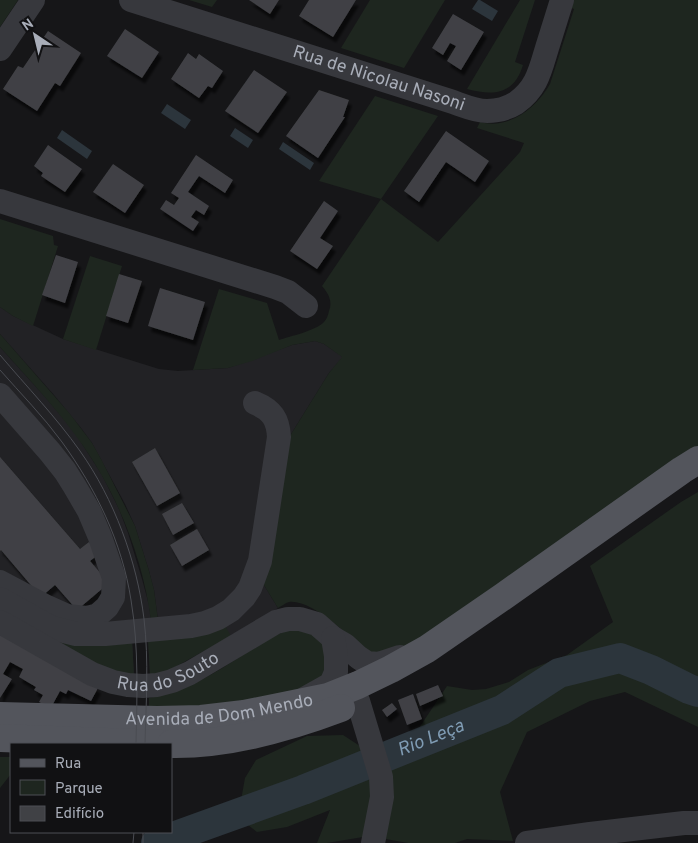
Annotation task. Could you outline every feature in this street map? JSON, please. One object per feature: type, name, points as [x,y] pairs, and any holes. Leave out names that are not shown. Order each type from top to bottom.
[{"type":"main road","name":"Avenida de Dom Mendo","points":[[0,716],[186,719],[244,714],[328,697],[391,669],[427,649],[698,460]]},
{"type":"main road","name":"Avenida de Dom Mendo","points":[[172,744],[206,742],[253,735],[300,722],[358,701],[415,673],[639,516],[698,477]]},
{"type":"main road","name":"Avenida de Dom Mendo","points":[[0,738],[106,743]]},
{"type":"street","points":[[0,49],[33,0]]},
{"type":"street","name":"Rua de Nicolau Nasoni","points":[[131,0],[479,110],[494,111],[511,106],[527,95],[532,88],[542,65],[562,0]]},
{"type":"street","points":[[0,201],[275,287],[288,292],[306,306]]},
{"type":"street","points":[[0,395],[50,452],[75,487],[89,511],[114,578],[113,597],[98,615],[87,618],[67,616],[0,582]]},
{"type":"street","points":[[0,599],[52,628],[76,634],[105,634],[191,626],[206,623],[231,610],[250,588],[260,561],[279,437],[275,419],[269,411],[255,403]]},
{"type":"street","name":"Rua do Souto","points":[[0,622],[88,672],[113,682],[143,686],[157,685],[180,678],[281,620],[300,619],[317,624],[367,663],[379,664],[427,649]]},
{"type":"street","points":[[296,703],[331,684],[336,672],[333,638]]},
{"type":"street","points":[[358,701],[381,778],[382,797],[373,843]]},
{"type":"street","points":[[527,843],[684,823],[698,823]]},
{"type":"shaded area","points":[[478,0],[498,11],[492,21],[472,9]]},
{"type":"shaded area","points":[[167,104],[191,120],[185,129],[161,113]]},
{"type":"shaded area","points":[[235,128],[253,140],[248,148],[230,136]]},
{"type":"shaded area","points":[[62,130],[92,151],[87,159],[57,138]]},
{"type":"shaded area","points":[[283,142],[314,163],[310,170],[279,149]]},
{"type":"shaded area","points":[[0,307],[13,316],[63,339],[159,369],[178,371],[228,368],[292,345],[315,341],[324,344],[343,357],[329,373],[285,444],[259,577],[278,608],[239,631],[150,675],[148,636],[132,637],[134,676],[0,613],[0,347],[63,418],[102,475],[119,509],[128,533],[149,605],[151,620],[158,620],[149,571],[135,526],[125,504],[92,443],[81,428],[0,334]]},
{"type":"green space","points":[[0,0],[18,0],[0,27]]},
{"type":"green space","points":[[189,0],[217,0],[212,7]]},
{"type":"green space","points":[[370,0],[445,0],[404,68],[341,48]]},
{"type":"green space","points":[[520,0],[535,0],[515,62],[523,65],[519,75],[508,88],[501,91],[485,92],[467,89]]},
{"type":"green space","points":[[571,0],[698,0],[698,451],[460,615],[398,651],[370,655],[332,621],[309,607],[289,602],[278,608],[259,577],[285,444],[329,373],[342,357],[324,344],[315,341],[292,345],[252,361],[228,368],[193,370],[219,289],[267,303],[279,340],[309,331],[324,322],[328,315],[330,301],[328,294],[322,286],[381,199],[438,242],[520,152],[524,143],[477,128],[480,122],[501,123],[521,115],[544,93],[550,84],[574,9],[569,7]]},
{"type":"green space","points":[[375,96],[438,116],[381,199],[319,181]]},
{"type":"green space","points":[[0,219],[53,236],[54,245],[58,246],[33,326],[0,307]]},
{"type":"green space","points":[[90,256],[122,266],[96,350],[63,339]]},
{"type":"green space","points":[[0,334],[70,414],[92,443],[101,459],[135,526],[154,590],[158,620],[151,621],[147,597],[134,548],[115,500],[103,478],[67,424],[0,347]]},
{"type":"green space","points":[[698,492],[698,727],[625,692],[590,701],[527,732],[500,792],[513,841],[467,839],[455,843],[408,843],[369,836],[317,843],[330,810],[287,827],[257,832],[238,817],[245,778],[256,760],[307,736],[343,735],[363,748],[392,744],[415,734],[447,686],[472,690],[486,689],[509,682],[528,670],[567,655],[613,622],[590,566]]},
{"type":"green space","points":[[0,607],[132,640],[134,676],[101,669]]},
{"type":"green space","points":[[224,624],[231,636],[168,671],[150,675],[148,640]]},
{"type":"green space","points":[[290,630],[307,631],[320,639],[327,651],[323,676],[298,692],[231,706],[149,708],[149,698],[176,691],[200,681],[267,640]]},
{"type":"green space","points":[[0,757],[10,757],[10,775],[0,788]]},
{"type":"building","points":[[249,0],[279,0],[270,14]]},
{"type":"building","points":[[309,0],[356,0],[333,37],[299,16]]},
{"type":"building","points":[[453,14],[484,32],[461,70],[447,61],[456,46],[450,43],[443,55],[432,48]]},
{"type":"building","points":[[125,29],[159,52],[142,78],[107,56]]},
{"type":"building","points":[[48,31],[81,53],[60,86],[55,83],[37,111],[3,89],[18,66],[23,68]]},
{"type":"building","points":[[188,53],[196,59],[199,54],[223,71],[212,88],[208,86],[199,98],[171,79]]},
{"type":"building","points":[[254,70],[287,92],[258,133],[225,111]]},
{"type":"building","points":[[319,90],[349,100],[343,117],[345,117],[318,158],[286,136]]},
{"type":"building","points":[[446,131],[489,161],[475,182],[446,162],[419,202],[404,191]]},
{"type":"building","points":[[48,145],[82,169],[65,192],[41,176],[43,173],[34,166]]},
{"type":"building","points":[[196,155],[233,180],[225,193],[199,176],[188,192],[209,206],[204,215],[196,210],[191,217],[199,222],[193,231],[160,209],[166,200],[174,205],[179,198],[171,193]]},
{"type":"building","points":[[113,164],[144,185],[125,213],[93,192]]},
{"type":"building","points":[[324,201],[338,211],[320,238],[333,246],[317,269],[290,251]]},
{"type":"building","points":[[56,255],[78,262],[65,303],[42,295]]},
{"type":"building","points":[[119,274],[142,281],[128,323],[106,316]]},
{"type":"building","points":[[160,288],[205,302],[193,340],[148,326]]},
{"type":"building","points":[[155,448],[180,493],[157,506],[132,462]]},
{"type":"building","points":[[0,457],[80,549],[89,542],[99,554],[90,561],[109,583],[77,610],[55,585],[41,597],[0,551]]},
{"type":"building","points":[[182,503],[194,523],[173,535],[162,514]]},
{"type":"building","points":[[197,529],[209,550],[182,566],[170,545]]},
{"type":"building","points":[[0,633],[98,688],[91,701],[68,690],[66,694],[60,691],[53,704],[41,703],[39,702],[43,695],[34,690],[36,687],[19,677],[23,669],[10,662],[3,674],[12,679],[0,698]]},
{"type":"building","points":[[438,685],[443,696],[420,706],[416,694]]},
{"type":"building","points":[[413,694],[422,719],[407,725],[398,700]]},
{"type":"building","points":[[392,703],[397,709],[387,717],[382,710]]},
{"type":"waterway","name":"Rio Leça","points":[[156,843],[303,790],[502,710],[559,673],[620,658],[698,692]]},
{"type":"tram line","points":[[0,355],[71,438],[103,489],[122,531],[136,575],[146,635],[145,743]]},
{"type":"tram line","points":[[0,370],[62,442],[86,478],[114,537],[127,578],[134,618],[137,672],[136,743]]},
{"type":"tram line","points":[[133,843],[134,833]]},
{"type":"tram line","points":[[143,833],[143,843]]}]
